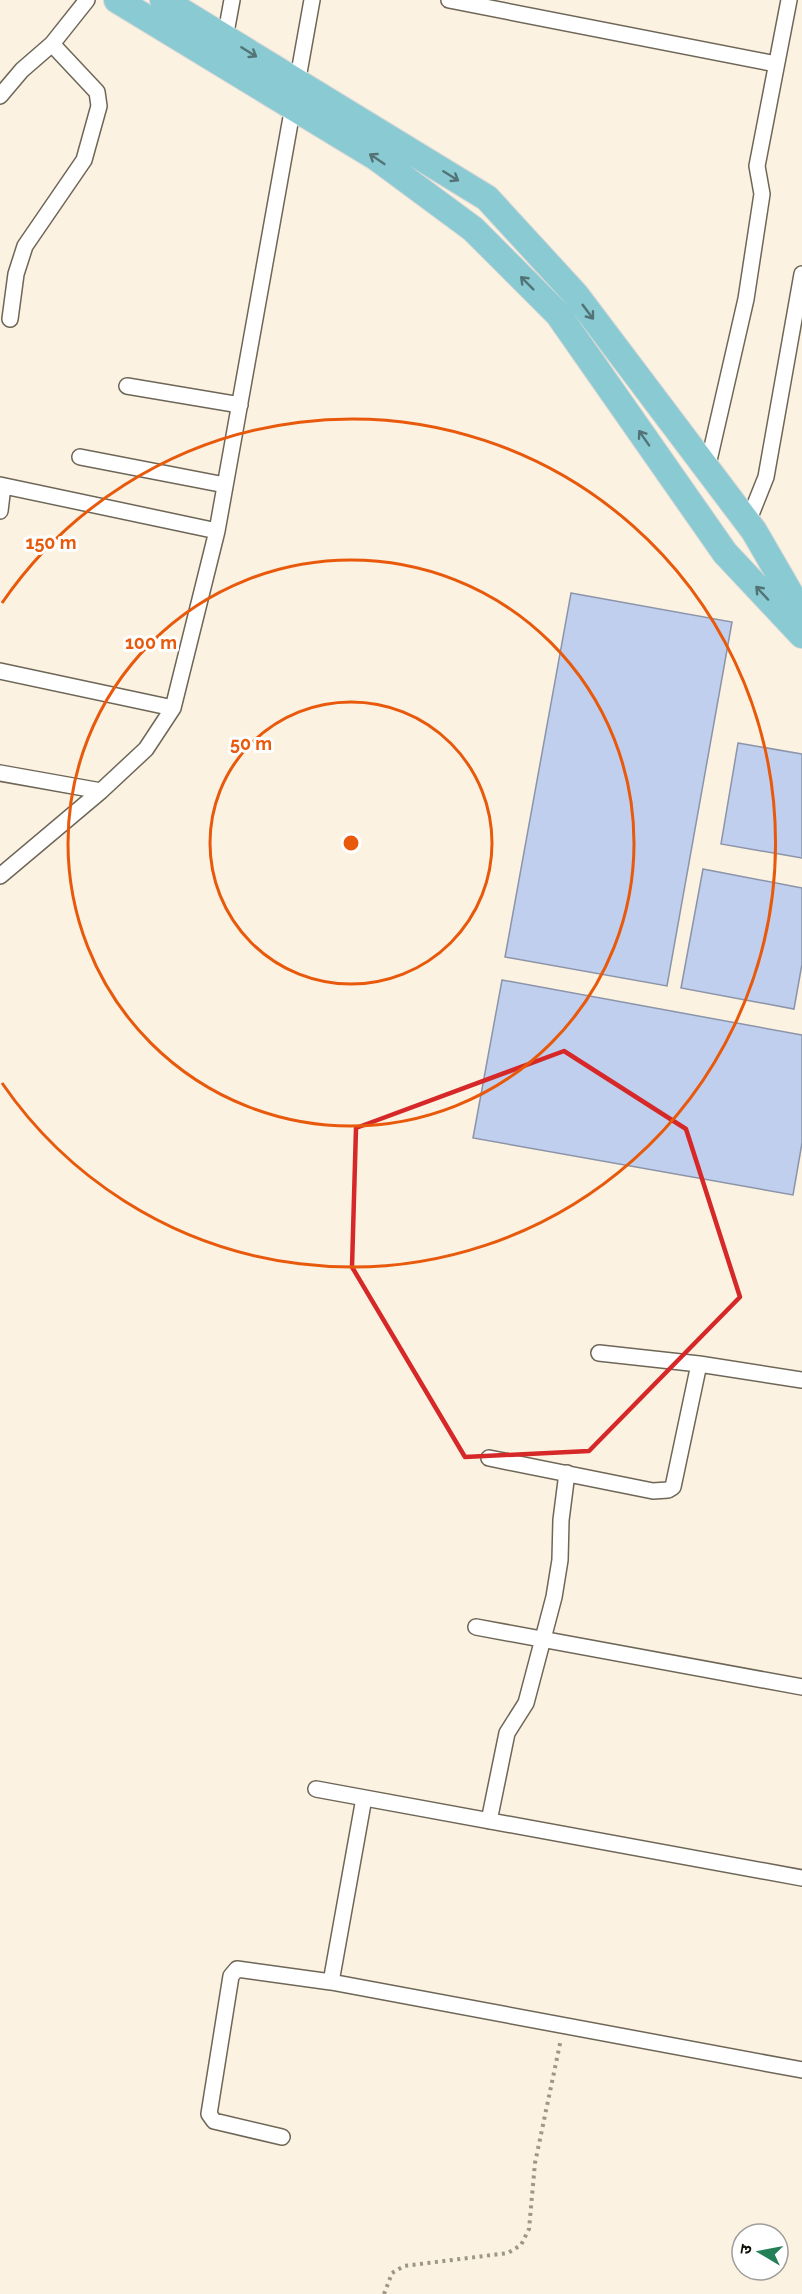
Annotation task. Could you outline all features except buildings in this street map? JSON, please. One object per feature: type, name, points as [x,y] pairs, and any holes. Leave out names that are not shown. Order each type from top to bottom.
[{"type":"main road","points":[[117,0],[487,198],[576,295],[747,522],[802,614]]},
{"type":"main road","points":[[163,0],[225,38],[377,158],[473,229],[558,314],[725,553],[802,635]]},
{"type":"street","points":[[0,96],[22,70],[52,44],[87,0]]},
{"type":"street","points":[[225,38],[232,0]]},
{"type":"street","points":[[0,875],[101,791],[146,749],[173,708],[217,531],[312,0]]},
{"type":"street","points":[[449,0],[776,64]]},
{"type":"street","points":[[707,469],[746,299],[762,194],[757,165],[789,0]]},
{"type":"street","points":[[10,319],[16,274],[25,246],[84,160],[99,106],[98,92],[52,44]]},
{"type":"street","points":[[747,522],[765,483],[796,345],[802,274]]},
{"type":"street","points":[[127,386],[240,405]]},
{"type":"street","points":[[80,457],[225,485]]},
{"type":"street","points":[[0,511],[2,485],[217,531]]},
{"type":"street","points":[[0,671],[173,708]]},
{"type":"street","points":[[0,773],[101,791]]},
{"type":"street","points":[[599,1353],[699,1364],[802,1380]]},
{"type":"street","points":[[489,1458],[660,1492],[673,1487],[699,1364]]},
{"type":"street","points":[[489,1821],[507,1733],[526,1703],[543,1640],[560,1560],[561,1520],[567,1473]]},
{"type":"street","points":[[476,1627],[802,1687]]},
{"type":"street","points":[[316,1789],[802,1878]]},
{"type":"street","points":[[331,1982],[364,1798]]},
{"type":"street","points":[[282,2137],[214,2121],[208,2115],[231,1976],[237,1969],[331,1982],[802,2070]]},
{"type":"path","points":[[384,2294],[392,2273],[404,2266],[508,2253],[521,2245],[529,2229],[535,2163],[564,2026]]},
{"type":"highlighted area","points":[[564,1051],[686,1129],[740,1297],[589,1451],[465,1457],[352,1267],[356,1128]]},
{"type":"water","points":[[571,593],[732,622],[667,986],[505,957]]},
{"type":"water","points":[[738,743],[802,754],[802,858],[721,844]]},
{"type":"water","points":[[703,869],[802,888],[802,964],[794,1009],[681,988]]},
{"type":"water","points":[[502,980],[802,1035],[802,1143],[793,1195],[473,1138]]}]
